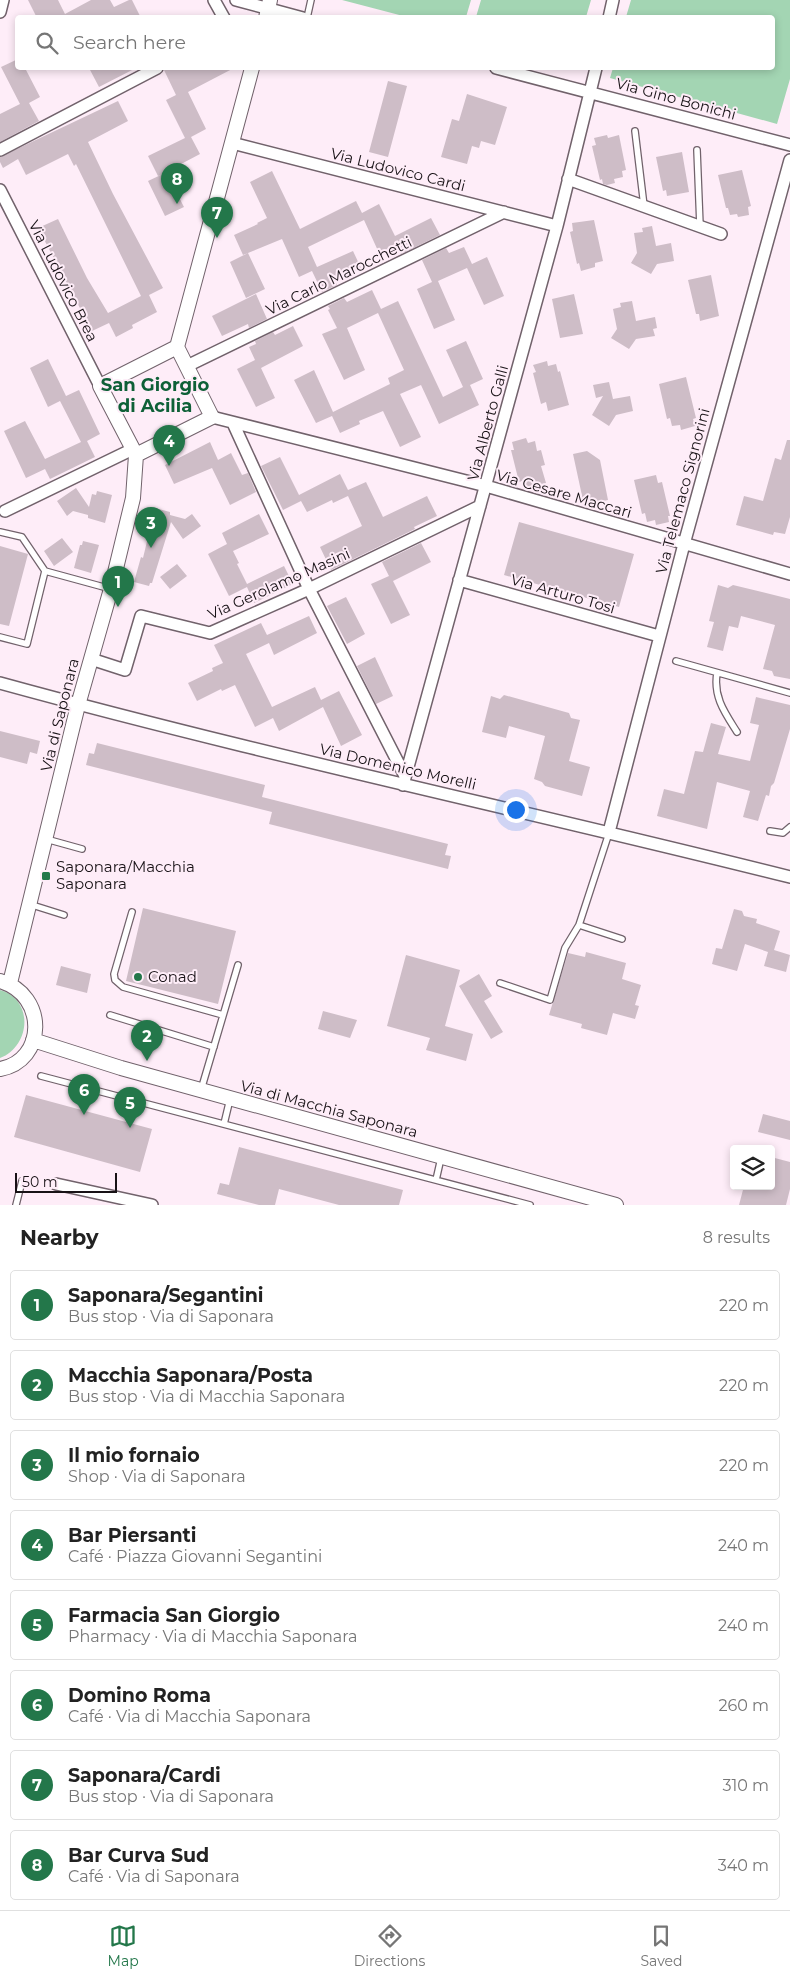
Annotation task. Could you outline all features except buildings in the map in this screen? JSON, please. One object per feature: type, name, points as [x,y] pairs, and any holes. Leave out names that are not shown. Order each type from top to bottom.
[{"type":"street","points":[[0,12],[3,0]]},
{"type":"street","points":[[214,0],[222,15]]},
{"type":"street","points":[[236,0],[291,15]]},
{"type":"street","points":[[610,15],[613,0]]},
{"type":"street","points":[[0,150],[153,70]]},
{"type":"street","points":[[5,511],[212,417],[177,347],[251,70]]},
{"type":"street","name":"Via Gino Bonichi","points":[[504,70],[790,145]]},
{"type":"street","name":"Via Alberto Galli","points":[[404,780],[557,226],[596,70]]},
{"type":"street","name":"Via Ludovico Cardi","points":[[232,143],[557,226]]},
{"type":"street","name":"Via Telemaco Signorini","points":[[609,832],[659,636],[790,160]]},
{"type":"street","points":[[568,179],[720,234]]},
{"type":"street","name":"Via Ludovico Brea","points":[[0,190],[100,386]]},
{"type":"street","name":"Via Carlo Marocchetti","points":[[187,366],[504,212]]},
{"type":"street","points":[[134,452],[100,386],[177,347]]},
{"type":"street","name":"Via Cesare Maccari","points":[[212,417],[486,486],[790,574]]},
{"type":"street","points":[[233,423],[309,589],[404,780]]},
{"type":"street","name":"Via di Saponara","points":[[5,982],[29,904],[78,705],[111,589],[133,498],[134,452]]},
{"type":"street","name":"Via Gerolamo Masini","points":[[91,659],[125,670],[141,616],[210,633],[309,589],[480,506]]},
{"type":"street","name":"Via Arturo Tosi","points":[[459,580],[659,636]]},
{"type":"street","name":"Via Domenico Morelli","points":[[0,683],[78,705],[404,780],[790,877]]},
{"type":"street","points":[[0,1069],[16,1062],[26,1052],[33,1040],[35,1020],[30,1001],[21,991],[5,982]]},
{"type":"street","name":"Via di Macchia Saponara","points":[[33,1040],[121,1068],[616,1205]]},
{"type":"street","points":[[56,1184],[152,1205]]},
{"type":"lane","points":[[308,15],[311,0]]},
{"type":"lane","points":[[635,131],[644,206]]},
{"type":"lane","points":[[697,150],[700,226]]},
{"type":"lane","points":[[0,532],[22,537],[45,571],[111,589]]},
{"type":"lane","points":[[0,637],[27,644],[45,571]]},
{"type":"lane","points":[[676,661],[790,693]]},
{"type":"lane","points":[[717,673],[715,682],[718,703],[737,732]]},
{"type":"lane","points":[[770,831],[783,833],[790,827]]},
{"type":"lane","points":[[500,984],[550,1000],[565,948],[579,925],[609,832]]},
{"type":"lane","points":[[46,839],[82,849]]},
{"type":"lane","points":[[29,904],[64,915]]},
{"type":"lane","points":[[132,912],[114,974],[115,980],[124,987],[224,1014]]},
{"type":"lane","points":[[579,925],[622,939]]},
{"type":"lane","points":[[201,1090],[238,965]]},
{"type":"lane","points":[[110,1015],[214,1047]]},
{"type":"lane","points":[[41,1076],[530,1205]]},
{"type":"lane","points":[[224,1124],[231,1098]]},
{"type":"lane","points":[[436,1180],[442,1157]]},
{"type":"lane","points":[[16,1205],[22,1182]]},
{"type":"green space","points":[[342,0],[471,0],[467,15],[399,15]]},
{"type":"green space","points":[[481,0],[591,0],[587,15],[477,15]]},
{"type":"green space","points":[[631,0],[790,0],[790,79],[777,124],[610,78],[612,70],[775,70],[775,15],[627,15]]},
{"type":"green space","points":[[0,990],[11,995],[19,1003],[23,1012],[24,1023],[23,1034],[18,1044],[0,1058]]},
{"type":"place","name":"Bar Curva Sud","points":[[177,204]]},
{"type":"place","name":"Saponara/Cardi","points":[[217,238]]},
{"type":"place","name":"Bar Piersanti","points":[[169,466]]},
{"type":"place","name":"Il mio fornaio","points":[[151,548]]},
{"type":"place","name":"Saponara/Segantini","points":[[118,607]]},
{"type":"place","name":"Saponara/Macchia Saponara","points":[[46,876]]},
{"type":"place","name":"Conad","points":[[138,977]]},
{"type":"place","name":"Macchia Saponara/Posta","points":[[147,1061]]},
{"type":"place","name":"Domino Roma","points":[[84,1115]]},
{"type":"place","name":"Farmacia San Giorgio","points":[[130,1128]]},
{"type":"district","name":"San Giorgio di Acilia","points":[[155,395]]}]
